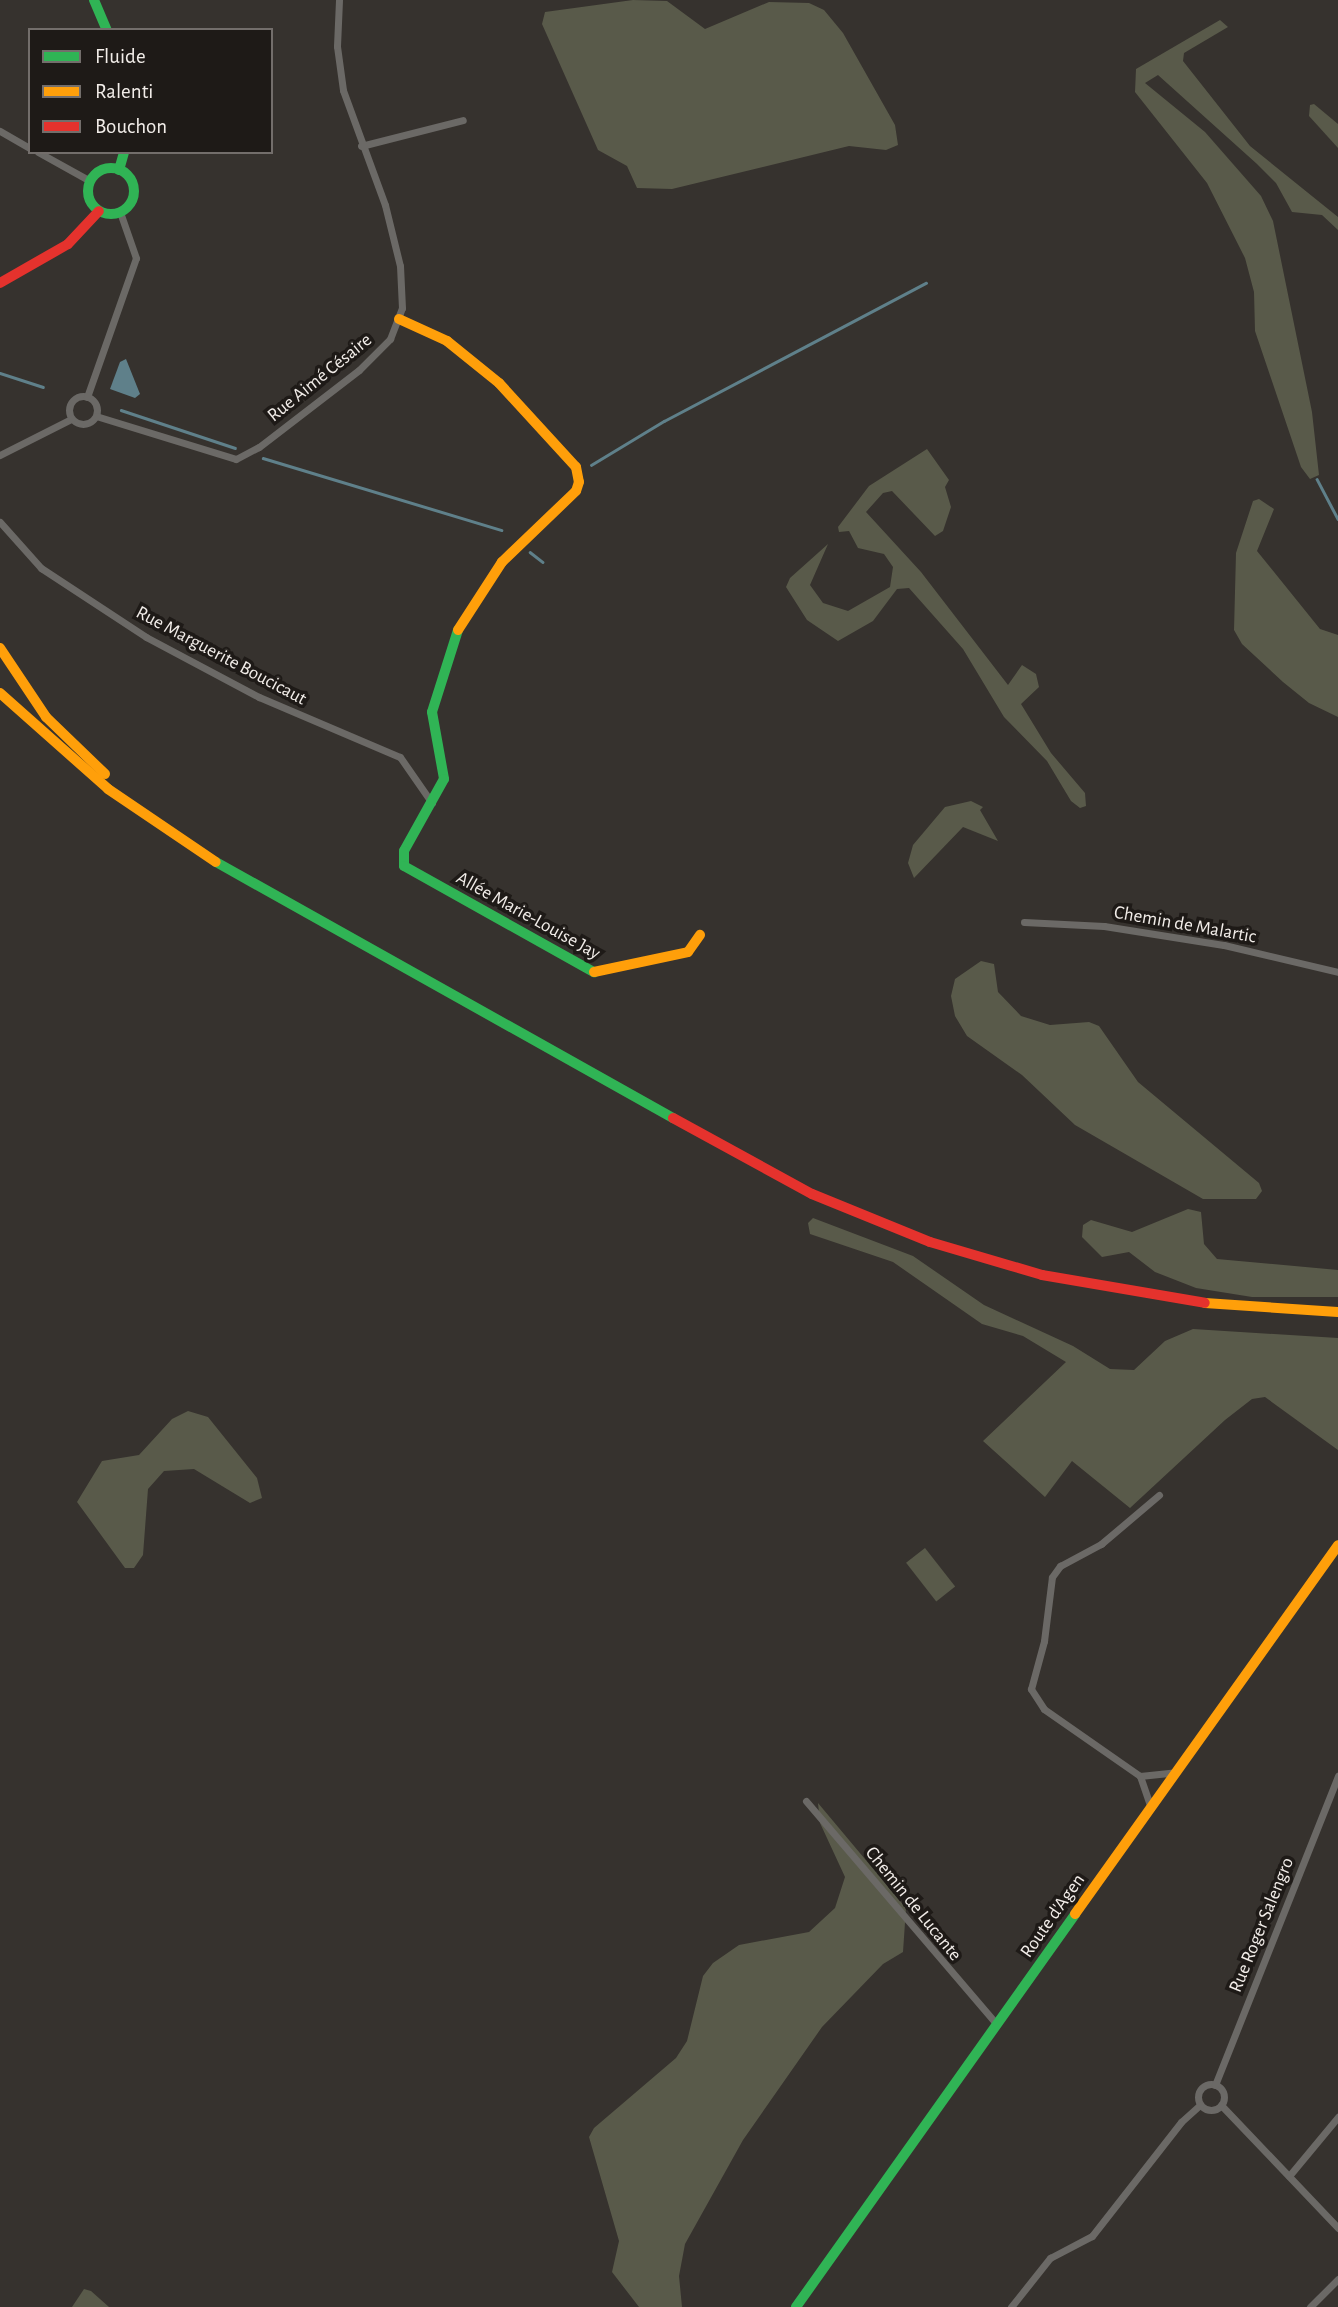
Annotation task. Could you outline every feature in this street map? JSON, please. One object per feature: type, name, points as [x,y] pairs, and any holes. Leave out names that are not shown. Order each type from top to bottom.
[{"type":"main road","points":[[94,0],[106,28]]},
{"type":"main road","points":[[119,170],[123,154]]},
{"type":"main road","points":[[0,283],[68,244],[99,211],[120,212],[128,205],[133,191],[128,176],[119,170],[105,169],[90,181],[89,198],[99,211]]},
{"type":"main road","points":[[399,319],[469,357],[547,433],[579,475],[576,491],[514,547],[456,633],[433,705],[432,730],[443,779],[432,803]]},
{"type":"main road","points":[[0,648],[46,717],[109,778],[167,822],[176,837]]},
{"type":"main road","points":[[0,693],[108,789],[176,837],[302,914],[746,1161],[864,1217],[993,1262],[1101,1288],[1229,1307],[1338,1312]]},
{"type":"main road","name":"Allée Marie-Louise Jay","points":[[432,803],[404,851],[404,866],[588,971],[608,974],[688,953],[700,936]]},
{"type":"main road","name":"Route d'Agen","points":[[796,2307],[1338,1545]]},
{"type":"street","name":"Rue Aimé Césaire","points":[[96,416],[221,457],[240,458],[369,363],[390,339],[399,319],[402,297],[396,246],[339,69],[339,0]]},
{"type":"street","points":[[362,146],[463,120]]},
{"type":"street","points":[[0,131],[28,147]]},
{"type":"street","points":[[42,154],[90,181]]},
{"type":"street","points":[[88,397],[136,258],[120,212]]},
{"type":"street","points":[[71,419],[85,425],[96,416],[96,404],[88,397]]},
{"type":"street","points":[[71,419],[72,402],[88,397]]},
{"type":"street","points":[[0,456],[71,419]]},
{"type":"street","name":"Rue Marguerite Boucicaut","points":[[0,522],[41,568],[146,637],[252,694],[400,757],[432,803]]},
{"type":"street","name":"Chemin de Malartic","points":[[1024,922],[1104,926],[1224,945],[1338,972]]},
{"type":"street","points":[[1151,1808],[1140,1776],[1044,1709],[1035,1699],[1032,1679],[1044,1641],[1052,1577],[1060,1566],[1101,1544],[1159,1495]]},
{"type":"street","points":[[1140,1776],[1177,1772]]},
{"type":"street","name":"Rue Roger Salengro","points":[[1215,2085],[1338,1776]]},
{"type":"street","name":"Chemin de Lucante","points":[[806,1801],[997,2025]]},
{"type":"street","points":[[1011,2307],[1050,2258],[1092,2236],[1181,2122],[1200,2105],[1200,2090],[1215,2085],[1223,2093],[1221,2105]]},
{"type":"street","points":[[1200,2105],[1211,2110],[1221,2105]]},
{"type":"street","points":[[1221,2105],[1338,2228]]},
{"type":"street","points":[[1289,2176],[1338,2117]]},
{"type":"street","points":[[1310,2307],[1338,2279]]},
{"type":"green space","points":[[633,0],[667,1],[705,29],[769,2],[809,3],[824,10],[843,33],[895,125],[898,145],[886,150],[849,146],[672,189],[637,188],[627,166],[598,150],[542,24],[545,12]]},
{"type":"green space","points":[[1220,20],[1228,27],[1184,53],[1183,61],[1250,146],[1338,217],[1338,230],[1322,215],[1292,212],[1276,183],[1158,75],[1145,83],[1205,132],[1261,196],[1273,221],[1312,412],[1319,475],[1310,479],[1301,467],[1255,331],[1254,292],[1245,258],[1207,183],[1135,92],[1136,69]]},
{"type":"green space","points":[[1314,104],[1338,124],[1338,148],[1309,116],[1310,105]]},
{"type":"green space","points":[[927,449],[949,480],[945,487],[951,507],[943,531],[935,536],[892,491],[883,493],[866,512],[921,572],[1008,685],[1022,665],[1036,674],[1039,687],[1021,704],[1051,753],[1085,793],[1086,806],[1080,808],[1071,801],[1047,761],[1004,717],[963,649],[909,588],[897,589],[873,621],[838,641],[807,620],[786,587],[790,578],[828,544],[810,585],[823,603],[848,611],[890,587],[893,567],[884,554],[858,548],[849,531],[839,532],[838,527],[869,486]]},
{"type":"green space","points":[[1259,499],[1274,509],[1257,551],[1320,629],[1338,635],[1338,717],[1309,703],[1283,682],[1242,644],[1234,630],[1236,553],[1253,501]]},
{"type":"green space","points":[[971,801],[983,807],[980,810],[998,841],[963,827],[914,878],[908,863],[913,845],[945,807]]},
{"type":"green space","points":[[981,961],[994,964],[998,992],[1021,1016],[1050,1025],[1089,1022],[1099,1026],[1138,1082],[1259,1183],[1262,1191],[1256,1199],[1203,1199],[1075,1125],[1022,1075],[967,1036],[955,1016],[951,996],[955,979]]},
{"type":"green space","points":[[1188,1209],[1201,1212],[1204,1244],[1217,1259],[1338,1270],[1338,1297],[1252,1297],[1196,1288],[1155,1272],[1129,1252],[1102,1257],[1082,1237],[1083,1225],[1091,1220],[1132,1232]]},
{"type":"green space","points":[[813,1218],[913,1256],[984,1305],[1073,1346],[1110,1369],[1134,1370],[1165,1341],[1193,1329],[1338,1338],[1338,1450],[1265,1397],[1252,1399],[1225,1420],[1130,1508],[1072,1461],[1045,1497],[983,1441],[1066,1362],[1023,1336],[982,1324],[893,1262],[810,1234],[808,1223]]},
{"type":"green space","points":[[188,1411],[208,1417],[257,1478],[262,1498],[250,1503],[194,1469],[164,1471],[148,1489],[143,1555],[134,1568],[125,1568],[77,1502],[102,1461],[139,1455],[172,1419]]},
{"type":"green space","points":[[925,1548],[955,1587],[936,1601],[906,1563]]},
{"type":"green space","points":[[818,1803],[906,1908],[903,1952],[883,1964],[822,2027],[743,2140],[685,2244],[679,2276],[682,2307],[639,2307],[612,2272],[619,2241],[589,2137],[594,2128],[676,2058],[687,2041],[703,1976],[713,1963],[739,1945],[809,1932],[835,1908],[845,1877],[820,1823]]},
{"type":"green space","points":[[84,2289],[91,2291],[109,2307],[72,2307]]},
{"type":"water","points":[[126,359],[140,394],[135,398],[110,389],[120,362]]},
{"type":"waterway","points":[[591,465],[664,421],[926,283]]},
{"type":"waterway","points":[[0,373],[43,387]]},
{"type":"waterway","points":[[121,410],[235,448]]},
{"type":"waterway","points":[[263,458],[501,530]]},
{"type":"waterway","points":[[1317,479],[1338,519]]},
{"type":"waterway","points":[[530,552],[543,562]]},
{"type":"traffic: fast","points":[[94,0],[106,28]]},
{"type":"traffic: fast","points":[[119,170],[123,154]]},
{"type":"traffic: fast","points":[[111,168],[127,175],[134,191],[127,207],[111,214],[95,207],[88,191],[95,175],[111,168]]},
{"type":"traffic: fast","points":[[458,630],[432,712],[444,779],[404,851],[404,866],[594,972]]},
{"type":"traffic: fast","points":[[216,862],[673,1118]]},
{"type":"traffic: fast","points":[[796,2307],[1075,1914]]},
{"type":"traffic: slow","points":[[399,319],[447,341],[499,383],[576,467],[579,482],[576,491],[502,562],[458,630]]},
{"type":"traffic: slow","points":[[0,648],[46,717],[105,774]]},
{"type":"traffic: slow","points":[[0,693],[108,789],[216,862]]},
{"type":"traffic: slow","points":[[594,972],[688,952],[700,935]]},
{"type":"traffic: slow","points":[[1205,1303],[1338,1312]]},
{"type":"traffic: slow","points":[[1075,1914],[1338,1545]]},
{"type":"traffic: jam","points":[[0,283],[68,244],[99,211]]},
{"type":"traffic: jam","points":[[673,1118],[812,1194],[930,1242],[1042,1275],[1205,1303]]}]
